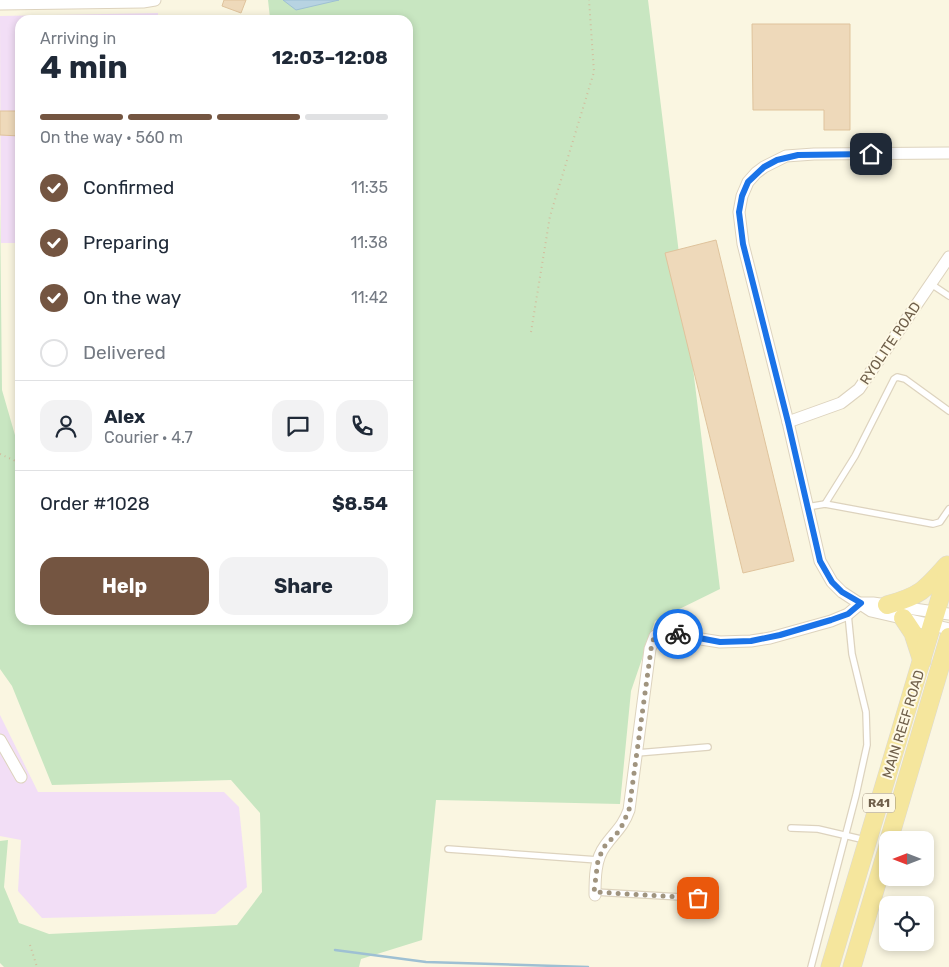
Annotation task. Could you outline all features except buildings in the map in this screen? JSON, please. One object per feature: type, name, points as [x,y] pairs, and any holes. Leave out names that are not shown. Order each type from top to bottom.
[{"type":"main road","points":[[887,605],[919,594],[927,588],[949,563]]},
{"type":"main road","name":"MAIN REEF ROAD","points":[[830,967],[922,661],[942,620],[949,568]]},
{"type":"main road","points":[[902,618],[913,633],[922,661]]},
{"type":"main road","name":"MAIN REEF ROAD","points":[[892,831],[949,636]]},
{"type":"main road","points":[[931,700],[949,668]]},
{"type":"main road","points":[[852,967],[879,876]]},
{"type":"street","points":[[0,4],[143,2],[155,0]]},
{"type":"street","points":[[942,620],[902,618],[872,611],[842,592],[826,573],[820,561],[740,228],[739,212],[742,196],[748,182],[764,167],[777,160],[798,155],[949,153]]},
{"type":"street","name":"RYOLITE ROAD","points":[[788,422],[841,403],[859,389],[949,257]]},
{"type":"street","points":[[594,893],[598,860],[604,847],[620,830],[629,810],[650,649],[655,636],[663,633],[720,642],[751,641],[791,632],[848,614],[861,603],[887,605],[942,620]]},
{"type":"street","points":[[0,740],[22,777]]},
{"type":"lane","points":[[931,284],[949,296]]},
{"type":"lane","points":[[825,504],[855,456],[866,430],[894,379],[897,377],[905,379],[949,411]]},
{"type":"lane","points":[[807,507],[825,504],[932,524],[940,522],[949,509]]},
{"type":"lane","points":[[811,967],[856,795],[868,736],[866,712],[852,654],[848,614]]},
{"type":"lane","points":[[637,753],[708,747]]},
{"type":"lane","points":[[791,828],[806,828],[845,834],[868,840]]},
{"type":"lane","points":[[448,848],[598,860]]},
{"type":"lane","points":[[594,893],[698,898]]},
{"type":"path","points":[[531,332],[550,216],[594,72],[589,0]]},
{"type":"path","points":[[0,454],[15,462]]},
{"type":"path","points":[[30,945],[37,967]]},
{"type":"shaded area","points":[[158,13],[158,15],[53,15]]},
{"type":"shaded area","points":[[0,16],[15,16],[15,243],[1,243]]},
{"type":"shaded area","points":[[0,715],[38,792],[224,792],[239,807],[247,887],[215,914],[42,918],[18,891],[21,840],[0,836]]},
{"type":"green space","points":[[268,0],[648,0],[720,589],[655,621],[631,691],[620,804],[436,800],[422,940],[361,959],[359,967],[4,967],[0,963],[0,841],[8,840],[4,887],[19,923],[49,934],[237,925],[262,892],[260,813],[231,780],[52,785],[12,686],[0,669],[0,202],[2,390],[15,435],[15,625],[413,625],[413,15],[270,15]]},
{"type":"water","points":[[283,0],[339,0],[296,10]]},
{"type":"waterway","points":[[335,950],[426,962],[588,967]]},
{"type":"way so far","points":[[678,634],[658,634],[652,642],[629,810],[620,830],[604,847],[598,860],[594,892],[698,898]]},
{"type":"route","points":[[678,634],[720,642],[740,642],[770,638],[844,616],[856,609],[861,603],[842,592],[832,582],[820,561],[788,422],[743,244],[739,212],[742,196],[748,182],[764,167],[786,156],[871,154]]}]
